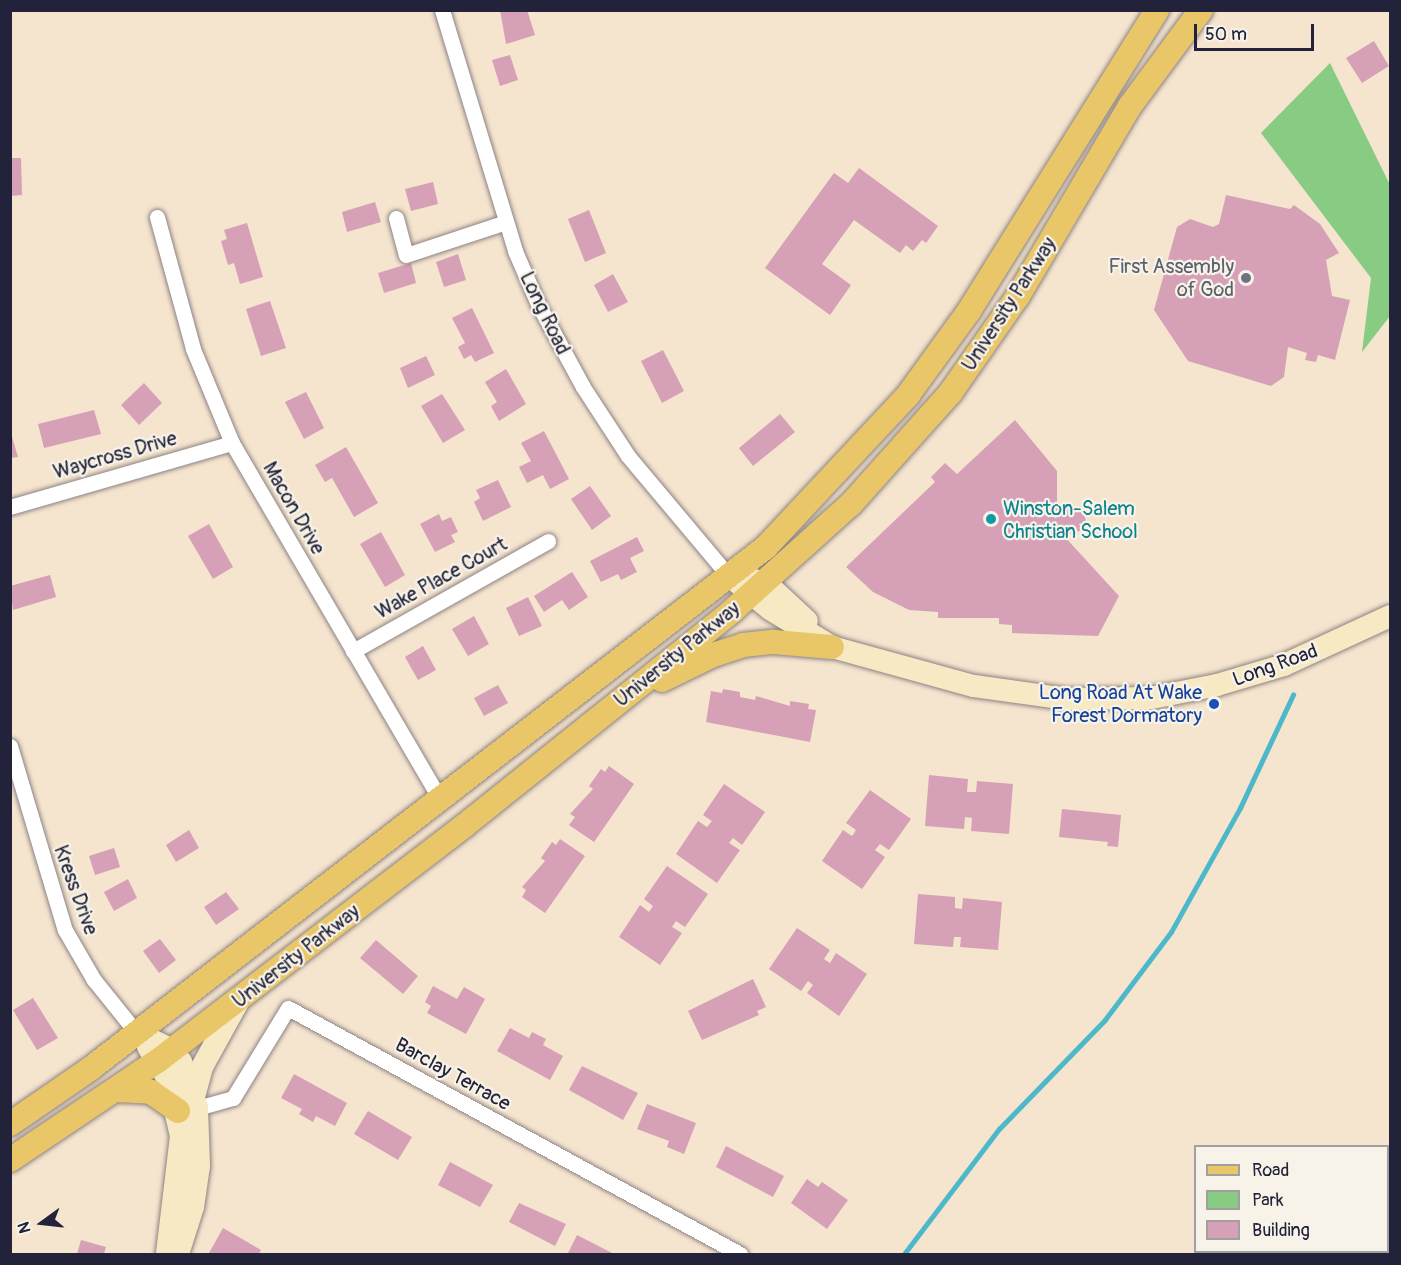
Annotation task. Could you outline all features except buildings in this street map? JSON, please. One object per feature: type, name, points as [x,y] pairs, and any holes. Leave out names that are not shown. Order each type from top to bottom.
[{"type":"main road","name":"University Parkway","points":[[10,1124],[136,1032],[766,547],[908,395],[969,311],[1157,10]]},
{"type":"main road","name":"University Parkway","points":[[10,1160],[116,1090],[239,1000],[759,588],[851,504],[951,392],[1018,296],[1130,106],[1201,10]]},
{"type":"main road","name":"Long Road","points":[[728,575],[759,588],[809,622],[871,657]]},
{"type":"main road","name":"Long Road","points":[[759,588],[770,609],[832,647],[1002,692],[1066,699],[1150,698],[1262,672],[1390,616]]},
{"type":"main road","points":[[630,692],[649,688],[683,668],[742,645],[774,642],[832,647]]},
{"type":"main road","points":[[167,1254],[181,1136],[202,1067],[239,1000]]},
{"type":"main road","points":[[136,1032],[165,1055],[190,1106],[199,1166],[193,1207],[178,1254]]},
{"type":"main road","points":[[116,1090],[151,1092],[190,1106]]},
{"type":"street","name":"Long Road","points":[[442,10],[506,222],[538,304],[583,387],[634,464],[728,575]]},
{"type":"street","name":"Macon Drive","points":[[156,217],[193,349],[232,443],[440,799]]},
{"type":"street","points":[[396,218],[406,255],[506,222]]},
{"type":"street","name":"Waycross Drive","points":[[10,507],[232,443]]},
{"type":"street","name":"Wake Place Court","points":[[353,651],[548,541]]},
{"type":"street","name":"Kress Drive","points":[[10,746],[65,930],[94,980],[136,1032]]},
{"type":"street","name":"Barclay Terrace","points":[[190,1106],[233,1098],[288,1008],[740,1254]]},
{"type":"green space","points":[[1330,63],[1390,185],[1390,316],[1362,352],[1371,278],[1261,133]]},
{"type":"waterway","points":[[904,1254],[999,1129],[1104,1021],[1171,932],[1240,808],[1293,695]]},
{"type":"place","name":"First Assembly of God","points":[[1246,278]]},
{"type":"place","name":"Winston-Salem Christian School","points":[[991,519]]},
{"type":"place","name":"Long Road At Wake Forest Dormatory","points":[[1214,704]]}]
